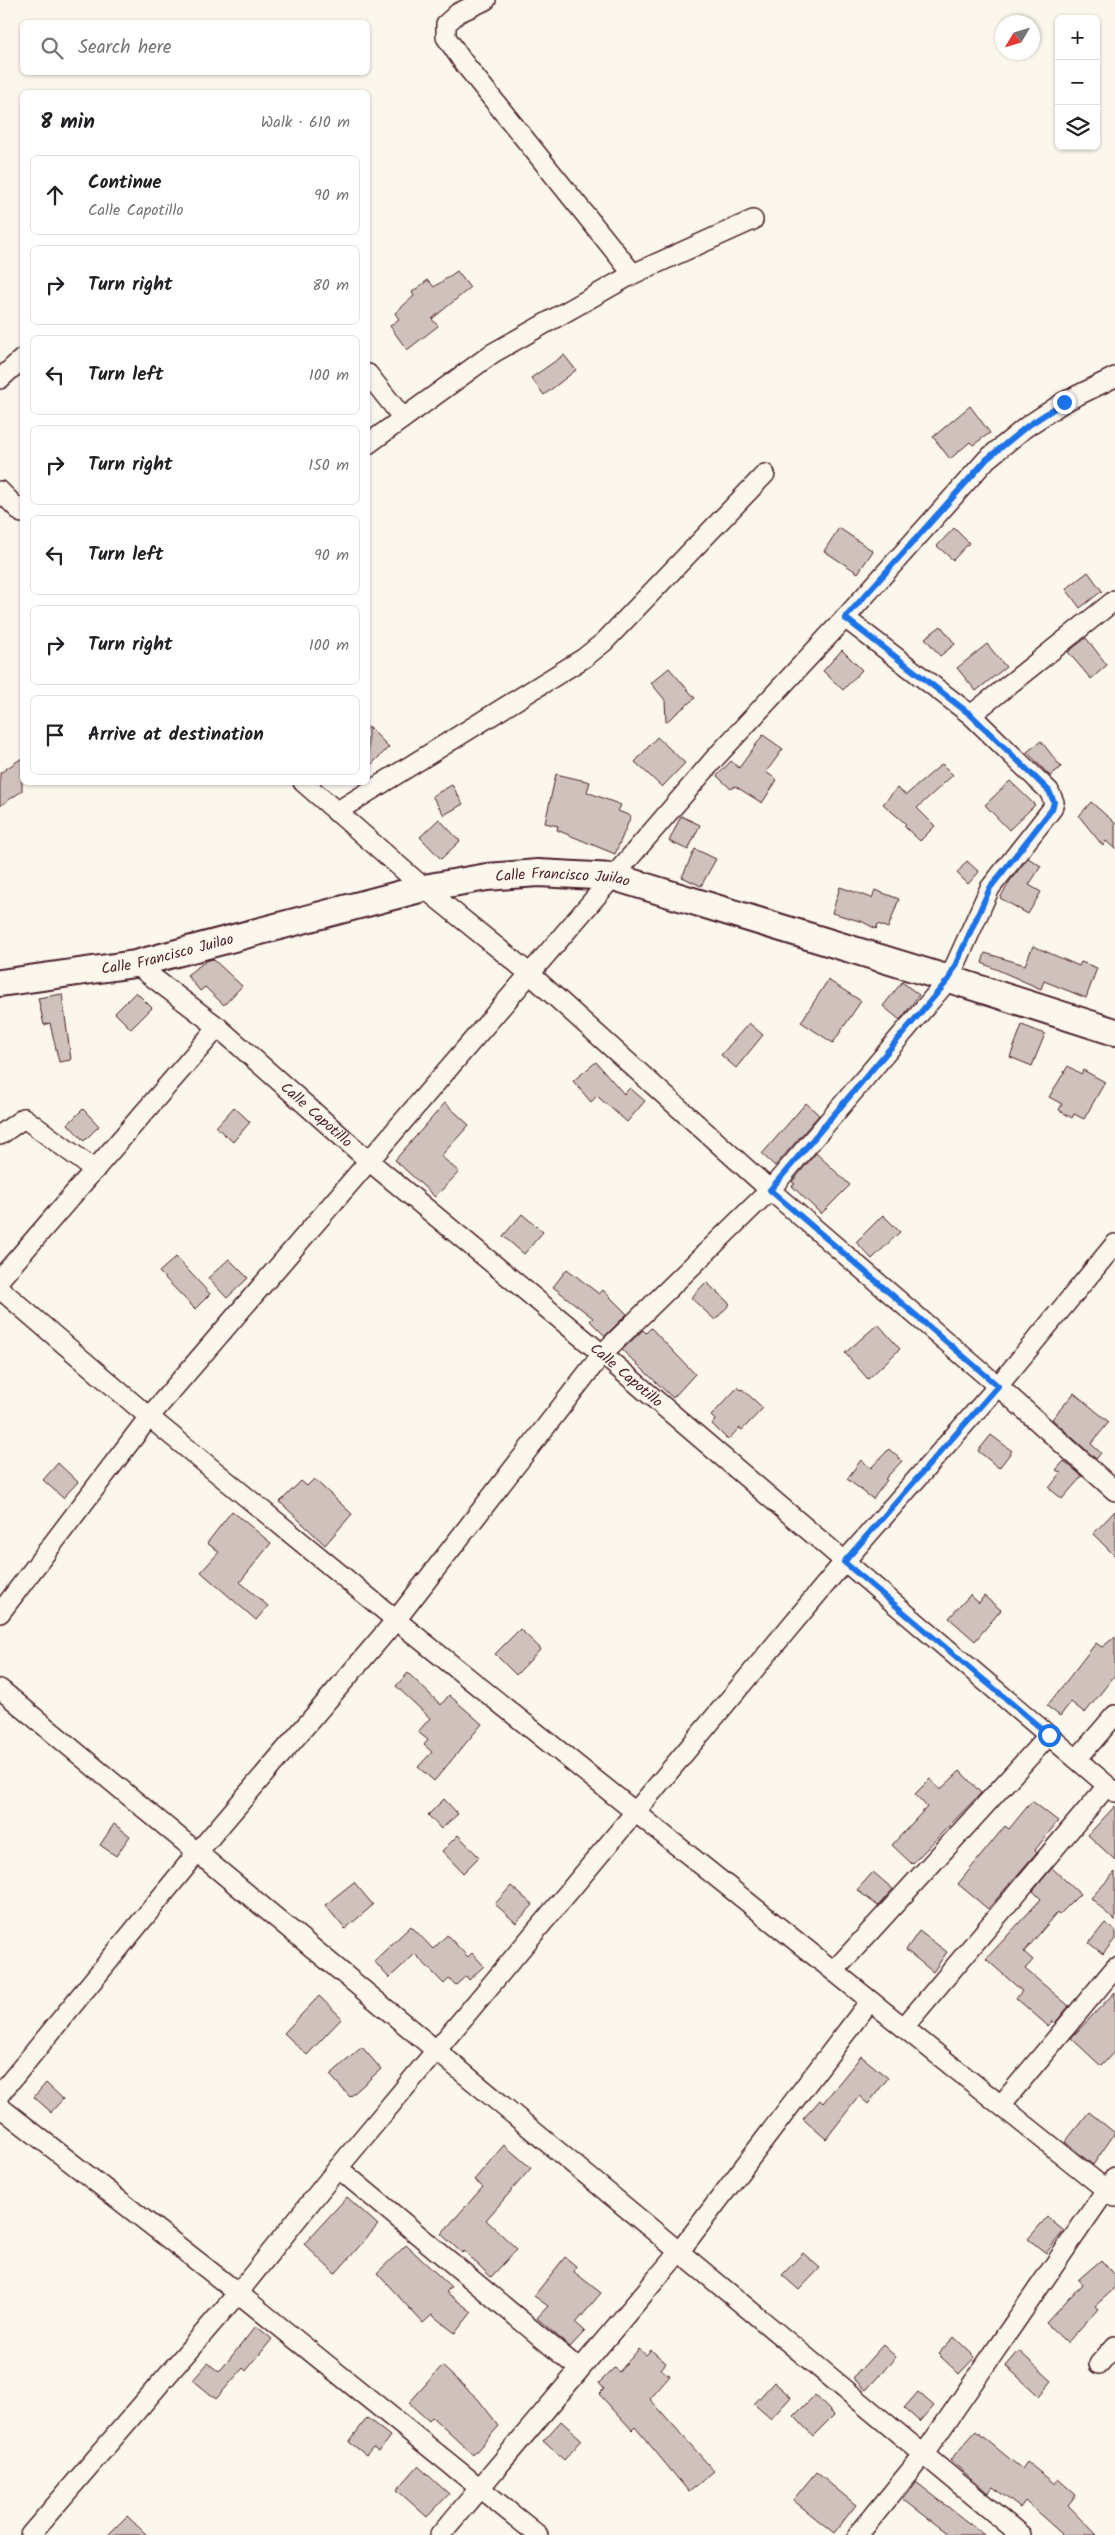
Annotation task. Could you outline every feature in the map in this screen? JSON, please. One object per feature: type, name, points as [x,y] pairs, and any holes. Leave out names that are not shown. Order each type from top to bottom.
[{"type":"street","points":[[486,0],[458,13],[446,24],[446,37],[463,62],[633,274]]},
{"type":"street","points":[[370,443],[493,353],[633,274],[753,220]]},
{"type":"street","points":[[0,378],[20,361]]},
{"type":"street","points":[[370,377],[403,418]]},
{"type":"street","points":[[0,1613],[149,1417],[716,757],[845,618],[987,459],[1026,427],[1064,402],[1115,377]]},
{"type":"street","points":[[336,812],[584,658],[604,642],[765,474]]},
{"type":"street","points":[[0,491],[20,511]]},
{"type":"street","points":[[971,715],[1115,600]]},
{"type":"street","points":[[0,2094],[197,1853],[396,1620],[602,1354],[770,1190],[949,979],[990,888],[1046,820],[1054,802],[1049,791],[971,715],[845,618]]},
{"type":"street","points":[[306,785],[424,888],[530,974],[770,1190],[998,1386],[1115,1491]]},
{"type":"street","name":"Calle Francisco Juilao","points":[[0,983],[136,964],[424,888],[487,877],[538,873],[614,877],[949,979],[1115,1032]]},
{"type":"street","name":"Calle Capotillo","points":[[136,964],[218,1027],[370,1161],[602,1354],[1111,1789]]},
{"type":"street","points":[[0,1279],[218,1027]]},
{"type":"street","points":[[0,1135],[24,1118],[95,1170]]},
{"type":"street","points":[[38,2532],[238,2294],[338,2168],[636,1814],[844,1562],[998,1386],[1115,1244]]},
{"type":"street","points":[[0,1289],[149,1417],[396,1620],[1000,2105],[1112,2188],[924,2454],[858,2535]]},
{"type":"street","points":[[0,1689],[1021,2535]]},
{"type":"street","points":[[1077,1759],[1115,1715]]},
{"type":"street","points":[[834,1971],[1049,1735]]},
{"type":"street","points":[[904,2027],[1111,1789]]},
{"type":"street","points":[[1000,2105],[1115,1968]]},
{"type":"street","points":[[440,2535],[679,2252],[870,2001]]},
{"type":"street","points":[[0,2107],[238,2294],[538,2535]]},
{"type":"street","points":[[338,2168],[580,2369]]},
{"type":"street","points":[[1099,2364],[1115,2346]]},
{"type":"building","points":[[457,271],[470,288],[432,319],[438,326],[407,350],[390,326],[399,319],[395,313],[414,296],[412,292],[428,280],[434,287]]},
{"type":"building","points":[[564,355],[576,370],[544,395],[531,378]]},
{"type":"building","points":[[970,406],[990,433],[973,445],[970,442],[950,459],[933,437]]},
{"type":"building","points":[[839,528],[873,551],[858,573],[824,551]]},
{"type":"building","points":[[954,528],[969,543],[953,560],[937,546]]},
{"type":"building","points":[[1088,572],[1102,591],[1080,608],[1066,589]]},
{"type":"building","points":[[941,626],[955,644],[940,656],[925,638]]},
{"type":"building","points":[[1086,638],[1107,665],[1091,679],[1068,652]]},
{"type":"building","points":[[987,644],[1006,667],[976,691],[957,668]]},
{"type":"building","points":[[842,650],[862,670],[843,690],[823,671]]},
{"type":"building","points":[[669,668],[695,698],[666,722],[665,700],[651,683]]},
{"type":"building","points":[[370,728],[389,747],[370,766]]},
{"type":"building","points":[[763,735],[783,749],[766,772],[777,780],[762,803],[735,786],[731,789],[717,776],[731,761],[739,768]]},
{"type":"building","points":[[657,737],[685,763],[662,787],[635,762]]},
{"type":"building","points":[[1041,741],[1061,767],[1050,776],[1027,752]]},
{"type":"building","points":[[20,759],[20,785],[22,785],[22,791],[0,806],[0,773]]},
{"type":"building","points":[[942,764],[953,775],[917,808],[935,826],[920,841],[904,826],[906,824],[883,804],[897,788],[906,795]]},
{"type":"building","points":[[556,774],[590,782],[587,792],[621,805],[618,811],[631,816],[615,854],[557,830],[558,826],[545,823]]},
{"type":"building","points":[[1010,781],[1035,805],[1009,830],[985,805]]},
{"type":"building","points":[[452,785],[463,804],[444,815],[432,796]]},
{"type":"building","points":[[1091,802],[1115,823],[1115,849],[1106,841],[1103,846],[1079,816]]},
{"type":"building","points":[[681,816],[700,825],[688,850],[669,841]]},
{"type":"building","points":[[439,819],[460,841],[441,859],[420,837]]},
{"type":"building","points":[[695,849],[716,859],[701,886],[682,877]]},
{"type":"building","points":[[1028,858],[1041,866],[1029,885],[1041,892],[1028,914],[1000,898],[1010,881]]},
{"type":"building","points":[[967,861],[979,872],[968,884],[957,873]]},
{"type":"building","points":[[840,887],[872,898],[875,890],[899,899],[888,928],[878,924],[876,929],[863,922],[832,913]]},
{"type":"building","points":[[1033,946],[1079,966],[1081,962],[1097,968],[1086,998],[1044,981],[1041,989],[982,963],[985,953],[1025,965]]},
{"type":"building","points":[[213,959],[242,986],[224,1005],[205,987],[200,991],[187,975],[206,961]]},
{"type":"building","points":[[828,980],[861,1001],[833,1043],[801,1022]]},
{"type":"building","points":[[902,982],[919,995],[900,1020],[883,1006]]},
{"type":"building","points":[[136,992],[152,1008],[131,1029],[115,1013]]},
{"type":"building","points":[[62,994],[71,1060],[59,1062],[50,1023],[44,1025],[38,998]]},
{"type":"building","points":[[749,1023],[763,1035],[736,1068],[721,1055]]},
{"type":"building","points":[[1022,1025],[1045,1034],[1032,1066],[1010,1057]]},
{"type":"building","points":[[596,1062],[624,1094],[630,1088],[645,1101],[627,1122],[597,1096],[591,1102],[573,1081]]},
{"type":"building","points":[[1068,1066],[1081,1074],[1083,1070],[1105,1082],[1084,1119],[1074,1114],[1072,1118],[1059,1110],[1062,1104],[1049,1097]]},
{"type":"building","points":[[445,1103],[469,1125],[441,1156],[459,1172],[435,1197],[395,1160]]},
{"type":"building","points":[[806,1103],[819,1115],[775,1166],[762,1154]]},
{"type":"building","points":[[234,1107],[250,1122],[233,1142],[216,1127]]},
{"type":"building","points":[[83,1109],[99,1126],[84,1141],[68,1124]]},
{"type":"building","points":[[816,1153],[850,1185],[821,1214],[792,1186],[795,1184],[792,1182]]},
{"type":"building","points":[[522,1214],[543,1232],[524,1254],[503,1236]]},
{"type":"building","points":[[883,1215],[900,1232],[872,1259],[856,1242]]},
{"type":"building","points":[[176,1257],[210,1294],[195,1309],[159,1272]]},
{"type":"building","points":[[229,1259],[248,1278],[227,1298],[208,1278]]},
{"type":"building","points":[[567,1269],[599,1294],[603,1290],[627,1314],[605,1336],[590,1321],[593,1318],[553,1287]]},
{"type":"building","points":[[706,1282],[730,1304],[715,1320],[691,1298]]},
{"type":"building","points":[[878,1324],[900,1349],[868,1379],[845,1353]]},
{"type":"building","points":[[651,1328],[695,1374],[673,1398],[622,1350],[643,1330],[646,1333]]},
{"type":"building","points":[[738,1387],[763,1408],[742,1430],[739,1428],[728,1440],[712,1424],[715,1420],[711,1416]]},
{"type":"building","points":[[1074,1393],[1109,1422],[1091,1444],[1101,1453],[1096,1459],[1052,1419]]},
{"type":"building","points":[[991,1435],[1012,1451],[999,1468],[978,1451]]},
{"type":"building","points":[[889,1449],[902,1461],[885,1479],[887,1480],[873,1499],[847,1479],[861,1460],[871,1468]]},
{"type":"building","points":[[1064,1461],[1082,1476],[1062,1499],[1049,1488],[1061,1473],[1056,1470]]},
{"type":"building","points":[[58,1463],[78,1482],[63,1498],[43,1480]]},
{"type":"building","points":[[314,1479],[352,1514],[325,1545],[280,1502],[301,1481],[307,1486]]},
{"type":"building","points":[[232,1511],[271,1543],[240,1582],[268,1606],[256,1620],[201,1572],[219,1552],[207,1543]]},
{"type":"building","points":[[1115,1511],[1115,1556],[1093,1534]]},
{"type":"building","points":[[970,1595],[979,1603],[984,1596],[1001,1610],[975,1641],[949,1618]]},
{"type":"building","points":[[520,1629],[541,1649],[516,1675],[495,1654]]},
{"type":"building","points":[[1115,1637],[1115,1675],[1085,1713],[1071,1702],[1060,1716],[1047,1706],[1096,1643],[1102,1647]]},
{"type":"building","points":[[408,1673],[441,1705],[449,1695],[482,1724],[434,1781],[418,1767],[432,1752],[424,1745],[428,1740],[418,1732],[430,1718],[396,1686]]},
{"type":"building","points":[[960,1771],[981,1793],[912,1864],[892,1845],[927,1807],[915,1794],[930,1779],[940,1790]]},
{"type":"building","points":[[444,1799],[458,1814],[441,1829],[428,1815]]},
{"type":"building","points":[[1032,1801],[1058,1821],[1035,1850],[1037,1852],[988,1909],[958,1884],[1005,1826],[1009,1829]]},
{"type":"building","points":[[1115,1806],[1115,1860],[1088,1835]]},
{"type":"building","points":[[114,1824],[130,1836],[116,1856],[100,1845]]},
{"type":"building","points":[[458,1835],[479,1857],[463,1873],[442,1851]]},
{"type":"building","points":[[1052,1868],[1080,1894],[1059,1915],[1057,1913],[1024,1952],[1033,1960],[1025,1969],[1069,2006],[1055,2023],[1053,2021],[1048,2026],[1016,1998],[1022,1991],[986,1959],[1041,1899],[1033,1891]]},
{"type":"building","points":[[873,1872],[893,1889],[878,1906],[857,1890]]},
{"type":"building","points":[[1115,1872],[1115,1921],[1091,1898]]},
{"type":"building","points":[[354,1882],[373,1905],[345,1929],[325,1905]]},
{"type":"building","points":[[511,1886],[533,1905],[516,1923],[495,1904]]},
{"type":"building","points":[[1105,1923],[1115,1930],[1115,1939],[1103,1954],[1089,1943]]},
{"type":"building","points":[[411,1926],[433,1949],[447,1935],[468,1957],[472,1953],[484,1966],[469,1980],[466,1976],[456,1985],[449,1979],[444,1984],[415,1954],[389,1978],[374,1961]]},
{"type":"building","points":[[919,1931],[947,1952],[933,1972],[906,1950]]},
{"type":"building","points":[[1115,1992],[1115,2051],[1101,2066],[1071,2038]]},
{"type":"building","points":[[319,1996],[342,2018],[307,2055],[284,2033]]},
{"type":"building","points":[[362,2047],[381,2069],[350,2097],[330,2075]]},
{"type":"building","points":[[861,2056],[888,2078],[868,2104],[859,2096],[826,2139],[803,2119],[820,2100],[823,2103]]},
{"type":"building","points":[[46,2083],[63,2099],[51,2112],[34,2097]]},
{"type":"building","points":[[1089,2112],[1115,2133],[1093,2165],[1065,2142]]},
{"type":"building","points":[[504,2145],[531,2168],[486,2220],[517,2249],[491,2277],[464,2251],[462,2253],[441,2234],[483,2187],[474,2180]]},
{"type":"building","points":[[347,2197],[378,2225],[335,2274],[304,2244]]},
{"type":"building","points":[[1047,2217],[1064,2231],[1046,2253],[1028,2239]]},
{"type":"building","points":[[406,2245],[451,2287],[446,2292],[472,2312],[455,2333],[432,2315],[423,2323],[377,2273]]},
{"type":"building","points":[[803,2253],[820,2268],[799,2290],[782,2275]]},
{"type":"building","points":[[565,2257],[576,2266],[574,2272],[601,2293],[576,2323],[585,2331],[570,2347],[537,2318],[548,2306],[534,2296]]},
{"type":"building","points":[[1101,2260],[1115,2276],[1115,2288],[1095,2306],[1098,2309],[1067,2343],[1046,2323],[1082,2284],[1078,2280]]},
{"type":"building","points":[[256,2326],[272,2339],[246,2371],[243,2368],[216,2399],[193,2380],[208,2363],[219,2372]]},
{"type":"building","points":[[954,2337],[975,2357],[959,2374],[938,2354]]},
{"type":"building","points":[[883,2345],[896,2357],[866,2390],[853,2378]]},
{"type":"building","points":[[639,2349],[646,2355],[651,2350],[666,2363],[661,2369],[670,2376],[650,2399],[714,2471],[689,2492],[635,2427],[632,2430],[599,2394],[604,2389],[599,2383],[614,2368],[619,2372]]},
{"type":"building","points":[[1019,2351],[1052,2381],[1039,2396],[1006,2366]]},
{"type":"building","points":[[442,2366],[478,2399],[499,2426],[473,2455],[432,2417],[429,2421],[409,2403]]},
{"type":"building","points":[[774,2382],[791,2397],[771,2419],[754,2404]]},
{"type":"building","points":[[918,2392],[934,2406],[920,2422],[904,2408]]},
{"type":"building","points":[[815,2395],[834,2415],[813,2436],[794,2416]]},
{"type":"building","points":[[367,2418],[390,2436],[379,2451],[373,2447],[366,2455],[349,2442]]},
{"type":"building","points":[[561,2421],[582,2440],[564,2460],[543,2441]]},
{"type":"building","points":[[976,2431],[1022,2469],[1027,2462],[1055,2484],[1058,2479],[1076,2495],[1068,2505],[1097,2535],[1063,2535],[1025,2501],[1020,2508],[993,2487],[988,2493],[981,2487],[950,2460]]},
{"type":"building","points":[[418,2466],[449,2494],[427,2517],[397,2490]]},
{"type":"building","points":[[816,2472],[856,2505],[834,2533],[793,2500]]},
{"type":"building","points":[[916,2482],[984,2535],[950,2535],[903,2499]]},
{"type":"building","points":[[127,2516],[147,2535],[108,2535]]},
{"type":"route","points":[[1049,1735],[844,1562],[998,1386],[770,1190],[949,979],[990,888],[1046,820],[1052,809],[1054,802],[1049,791],[971,715],[845,618],[959,488],[987,459],[1026,427],[1064,402]]}]
